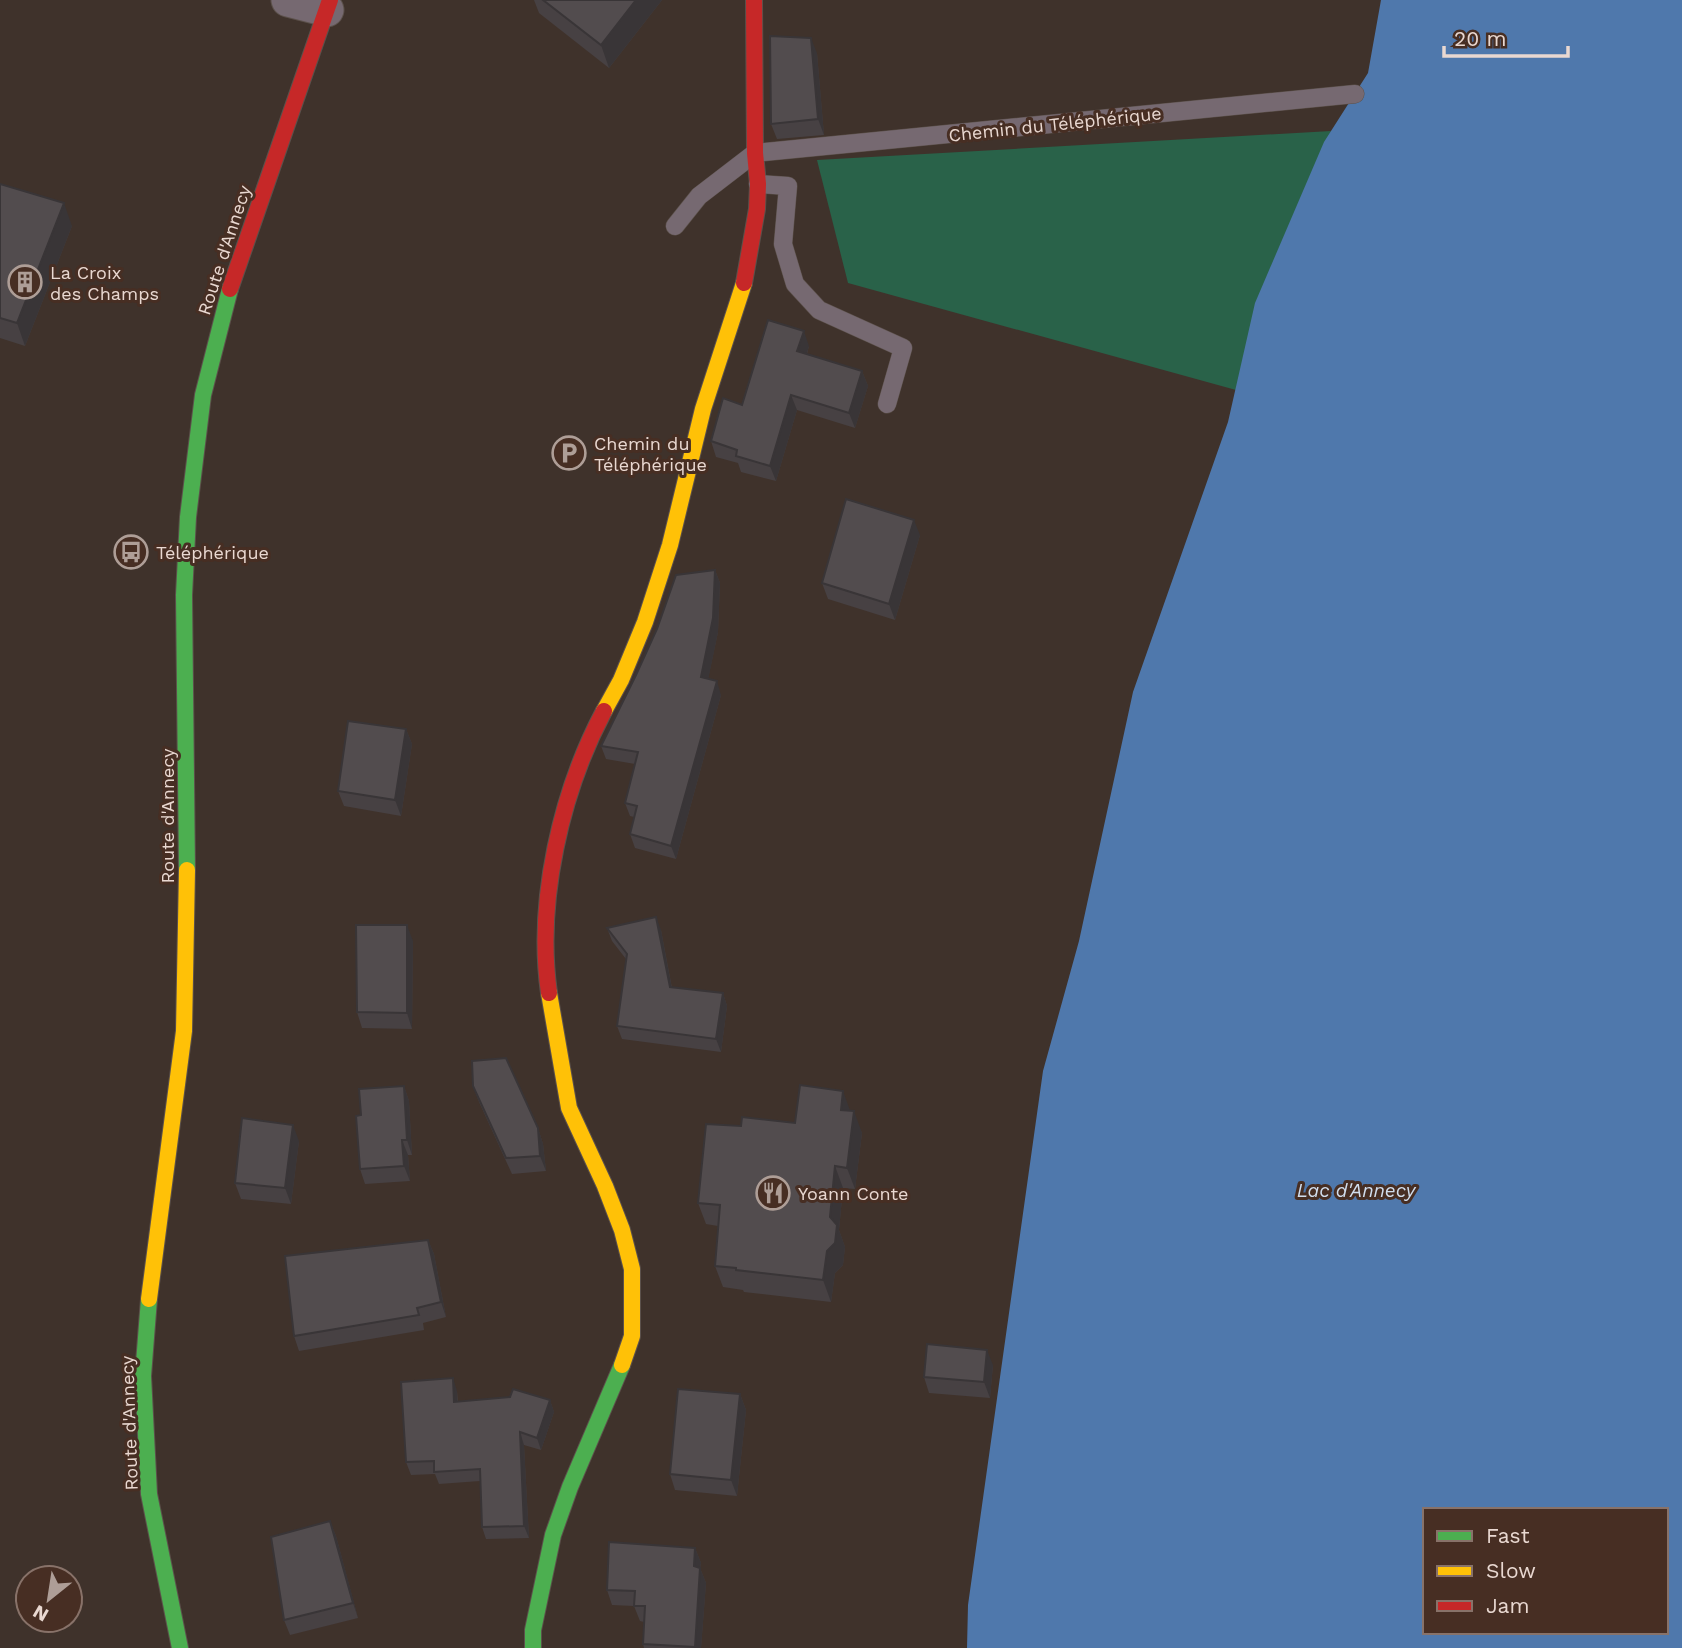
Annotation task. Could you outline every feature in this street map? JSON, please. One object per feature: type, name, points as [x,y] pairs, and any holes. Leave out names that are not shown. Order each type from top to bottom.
[{"type":"street","points":[[288,0],[328,5]]},
{"type":"street","points":[[533,1648],[533,1630],[554,1535],[570,1487],[632,1336],[632,1269],[622,1230],[569,1108],[554,1032],[547,981],[546,936],[552,878],[559,831],[570,791],[591,736],[621,680],[645,622],[670,545],[703,409],[745,280],[757,209],[758,184],[755,153],[754,0]]},
{"type":"street","name":"Route d'Annecy","points":[[180,1648],[149,1494],[143,1376],[149,1300],[184,1031],[187,838],[184,595],[188,517],[203,395],[216,337],[232,281],[328,5]]},
{"type":"lane","name":"Chemin du Téléphérique","points":[[755,153],[1355,94]]},
{"type":"lane","points":[[675,226],[699,196],[755,153]]},
{"type":"lane","points":[[758,184],[789,186],[783,244],[795,284],[819,310],[903,348],[887,404]]},
{"type":"green space","points":[[1331,131],[1236,390],[848,283],[817,160]]},
{"type":"water","name":"Lac d'Annecy","points":[[1381,0],[1682,0],[1682,1648],[967,1648],[968,1605],[1043,1071],[1079,941],[1133,692],[1228,422],[1255,303],[1324,142],[1368,73]]},
{"type":"building","points":[[543,0],[636,0],[601,45]]},
{"type":"building","points":[[770,36],[811,38],[818,119],[771,124]]},
{"type":"building","name":"La Croix des Champs","points":[[0,184],[64,203],[17,323],[0,318]]},
{"type":"building","points":[[768,320],[804,331],[797,351],[862,371],[849,413],[791,395],[770,466],[736,456],[737,450],[711,441],[723,398],[742,405]]},
{"type":"building","points":[[846,499],[914,520],[889,604],[822,583]]},
{"type":"building","points":[[715,570],[713,618],[701,677],[717,681],[671,846],[630,834],[637,806],[625,803],[638,752],[601,746],[657,629],[676,575]]},
{"type":"building","points":[[348,721],[406,729],[395,800],[338,791]]},
{"type":"building","points":[[656,917],[670,987],[723,993],[716,1039],[617,1026],[627,954],[607,928]]},
{"type":"building","points":[[356,925],[407,925],[407,1013],[357,1012]]},
{"type":"building","points":[[506,1058],[538,1128],[540,1156],[506,1158],[473,1086],[472,1061]]},
{"type":"building","points":[[800,1085],[843,1091],[841,1110],[854,1111],[847,1168],[835,1166],[830,1217],[837,1225],[835,1243],[827,1251],[823,1280],[715,1266],[720,1205],[698,1203],[706,1124],[741,1126],[742,1117],[795,1123]]},
{"type":"building","points":[[404,1086],[407,1140],[402,1140],[404,1166],[360,1169],[356,1116],[361,1115],[359,1089]]},
{"type":"building","points":[[242,1118],[293,1125],[285,1188],[235,1183]]},
{"type":"building","points":[[428,1240],[441,1302],[417,1308],[419,1315],[294,1336],[285,1256]]},
{"type":"building","points":[[927,1344],[987,1350],[984,1382],[924,1377]]},
{"type":"building","points":[[453,1378],[454,1402],[510,1397],[513,1389],[550,1400],[537,1438],[520,1432],[524,1526],[482,1527],[480,1469],[434,1472],[434,1461],[406,1462],[401,1382]]},
{"type":"building","points":[[678,1389],[740,1394],[731,1480],[670,1474]]},
{"type":"building","points":[[330,1521],[353,1603],[284,1620],[271,1537]]},
{"type":"building","points":[[609,1542],[695,1548],[694,1566],[700,1568],[695,1647],[643,1644],[645,1606],[634,1606],[635,1591],[607,1590]]},
{"type":"traffic: fast","points":[[187,870],[184,595],[188,517],[203,395],[230,289]]},
{"type":"traffic: fast","points":[[149,1299],[143,1376],[149,1494],[180,1648]]},
{"type":"traffic: fast","points":[[533,1648],[533,1630],[553,1535],[570,1487],[622,1365]]},
{"type":"traffic: slow","points":[[604,711],[621,680],[645,622],[670,545],[703,409],[744,283]]},
{"type":"traffic: slow","points":[[149,1299],[184,1031],[187,870]]},
{"type":"traffic: slow","points":[[549,993],[569,1108],[605,1186],[622,1230],[632,1269],[632,1336],[622,1365]]},
{"type":"traffic: jam","points":[[230,289],[330,0]]},
{"type":"traffic: jam","points":[[744,283],[757,209],[758,184],[755,153],[754,0]]},
{"type":"traffic: jam","points":[[549,993],[546,922],[556,848],[575,776],[604,711]]},
{"type":"place","name":"La Croix des Champs","points":[[25,282]]},
{"type":"place","name":"Chemin du Téléphérique","points":[[569,453]]},
{"type":"place","name":"Téléphérique","points":[[131,552]]},
{"type":"place","name":"Yoann Conte","points":[[773,1193]]}]
